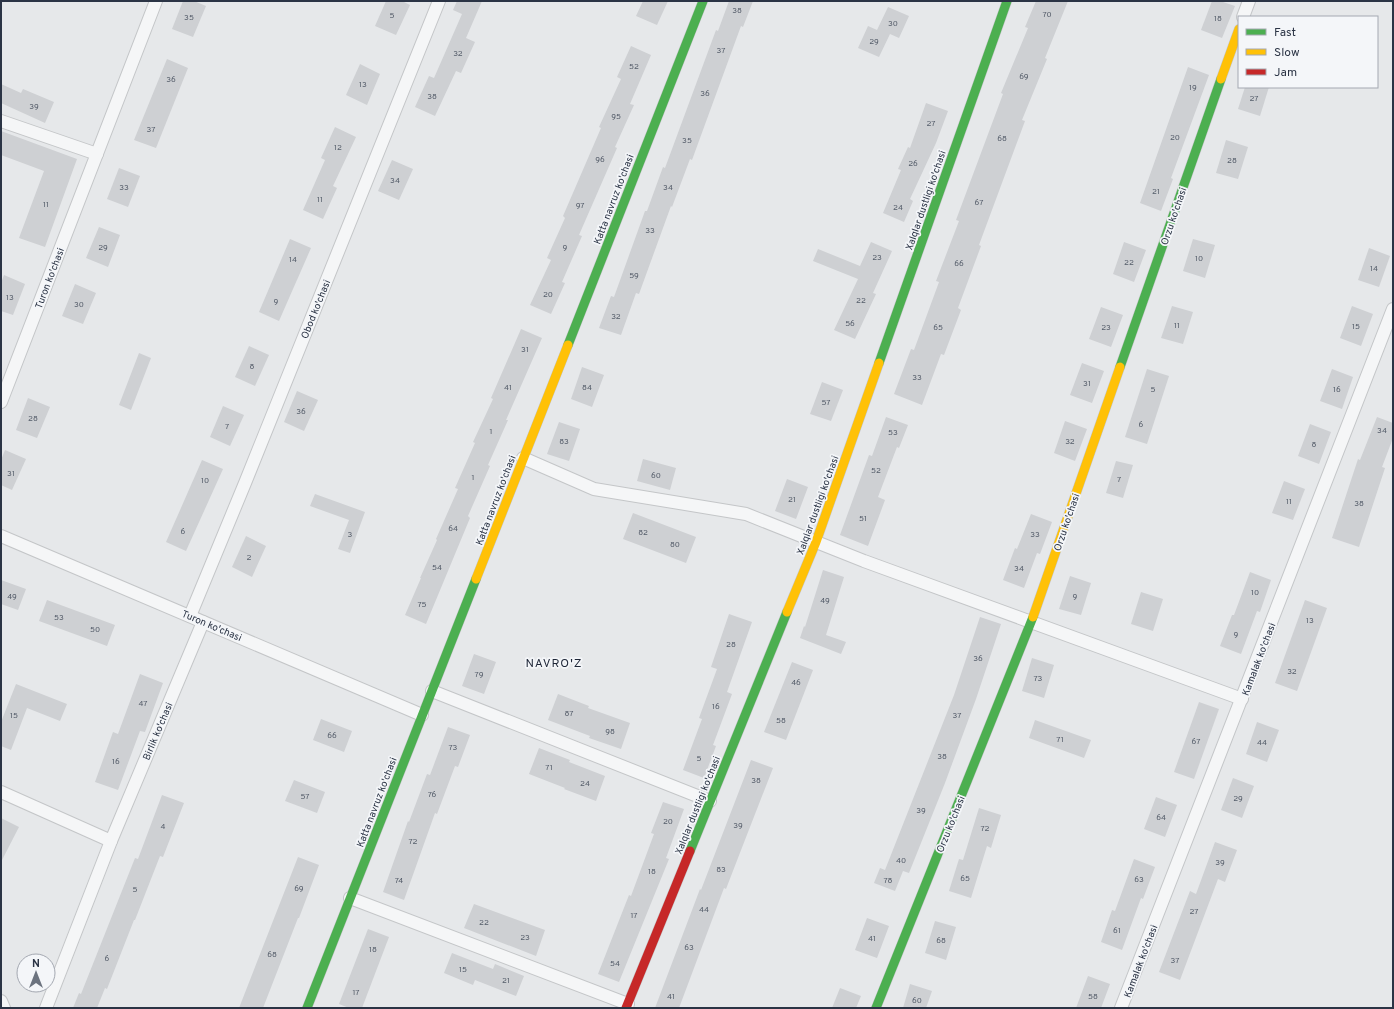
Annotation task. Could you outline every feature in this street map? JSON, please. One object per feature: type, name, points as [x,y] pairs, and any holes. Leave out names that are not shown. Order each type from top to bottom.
[{"type":"street","name":"Turon ko'chasi","points":[[1,402],[156,1]]},
{"type":"street","name":"Katta navruz ko'chasi","points":[[307,1008],[702,1]]},
{"type":"street","name":"Xalqlar dustligi ko'chasi","points":[[627,1006],[816,542],[1007,1]]},
{"type":"street","points":[[1243,16],[1249,1]]},
{"type":"street","name":"Obod ko'chasi","points":[[190,616],[245,483],[437,2]]},
{"type":"street","name":"Orzu ko'chasi","points":[[876,1008],[1031,622],[1091,447],[1238,32]]},
{"type":"street","points":[[1,121],[97,154]]},
{"type":"street","name":"Kamalak ko'chasi","points":[[1121,1008],[1393,310]]},
{"type":"street","points":[[523,458],[594,489],[746,514],[816,542],[1242,700]]},
{"type":"street","name":"Turon ko'chasi","points":[[1,536],[422,715]]},
{"type":"street","name":"Birlik ko'chasi","points":[[46,1008],[111,841],[203,622]]},
{"type":"street","points":[[432,691],[710,801]]},
{"type":"street","points":[[1,792],[111,841]]},
{"type":"street","points":[[350,898],[627,1006]]},
{"type":"street","points":[[1,1001],[4,1008]]},
{"type":"building","points":[[183,1],[194,1],[206,6],[193,37],[172,29]]},
{"type":"building","points":[[386,1],[402,1],[410,5],[396,35],[375,26]]},
{"type":"building","points":[[457,1],[482,1],[466,38],[475,42],[461,73],[456,71],[435,116],[415,107],[429,76],[434,78],[462,14],[453,10]]},
{"type":"building","points":[[643,1],[668,1],[657,25],[636,16]]},
{"type":"building","points":[[729,1],[753,1],[743,27],[741,26],[692,160],[690,159],[672,207],[671,206],[639,294],[636,293],[621,335],[599,328],[611,296],[614,297],[645,211],[647,211],[663,167],[665,168],[716,30],[718,31]]},
{"type":"building","points":[[1036,1],[1068,1],[1045,58],[1047,59],[1022,120],[1025,121],[979,245],[981,246],[958,308],[961,310],[944,355],[941,354],[922,405],[894,394],[911,349],[914,350],[939,282],[936,281],[959,221],[956,220],[1003,94],[1001,93],[1028,28],[1025,27]]},
{"type":"building","points":[[1212,1],[1220,1],[1235,6],[1222,38],[1201,30]]},
{"type":"building","points":[[888,7],[909,16],[899,38],[890,34],[879,57],[858,48],[868,26],[877,30]]},
{"type":"building","points":[[631,46],[651,55],[630,104],[634,105],[615,147],[617,148],[579,235],[582,236],[562,282],[565,283],[551,314],[530,305],[551,260],[547,258],[565,218],[563,216],[601,128],[599,127],[621,79],[617,77]]},
{"type":"building","points":[[167,59],[188,68],[156,148],[134,140]]},
{"type":"building","points":[[360,64],[380,74],[367,105],[346,95]]},
{"type":"building","points":[[1188,67],[1209,75],[1171,178],[1173,179],[1161,211],[1140,203]]},
{"type":"building","points":[[1,84],[21,93],[23,89],[54,102],[45,123],[1,103]]},
{"type":"building","points":[[1245,88],[1269,88],[1260,116],[1238,109]]},
{"type":"building","points":[[926,103],[948,111],[936,143],[910,199],[913,201],[904,222],[883,213],[901,170],[898,169],[908,147],[910,148]]},
{"type":"building","points":[[335,127],[356,137],[333,186],[337,188],[323,219],[303,210],[325,160],[321,158]]},
{"type":"building","points":[[1,131],[77,159],[45,247],[19,238],[44,171],[1,155]]},
{"type":"building","points":[[1226,140],[1248,147],[1238,179],[1216,173]]},
{"type":"building","points":[[392,160],[413,169],[399,200],[378,191]]},
{"type":"building","points":[[119,168],[140,176],[128,207],[107,199]]},
{"type":"building","points":[[99,227],[120,235],[108,267],[86,258]]},
{"type":"building","points":[[290,239],[311,248],[279,321],[259,312]]},
{"type":"building","points":[[1193,239],[1215,245],[1205,278],[1183,271]]},
{"type":"building","points":[[871,242],[892,251],[873,293],[876,294],[855,339],[834,330],[858,279],[813,261],[818,249],[860,266]]},
{"type":"building","points":[[1124,242],[1146,250],[1134,282],[1113,274]]},
{"type":"building","points":[[1369,248],[1390,256],[1379,287],[1358,280]]},
{"type":"building","points":[[4,275],[25,284],[13,315],[1,311],[1,283]]},
{"type":"building","points":[[75,284],[96,293],[83,324],[62,316]]},
{"type":"building","points":[[1172,306],[1193,312],[1183,344],[1161,338]]},
{"type":"building","points":[[1352,306],[1373,314],[1361,346],[1340,338]]},
{"type":"building","points":[[1101,307],[1123,315],[1111,347],[1089,339]]},
{"type":"building","points":[[521,329],[542,338],[506,420],[508,420],[488,465],[490,466],[468,516],[470,518],[426,624],[405,615],[458,489],[455,488],[475,443],[473,442],[493,399],[491,398]]},
{"type":"building","points":[[249,346],[269,355],[255,386],[235,377]]},
{"type":"building","points":[[139,353],[151,358],[131,410],[119,405]]},
{"type":"building","points":[[1082,363],[1104,371],[1092,403],[1070,395]]},
{"type":"building","points":[[582,367],[604,375],[592,407],[571,399]]},
{"type":"building","points":[[1147,369],[1169,376],[1147,444],[1125,437]]},
{"type":"building","points":[[1332,369],[1353,377],[1342,409],[1320,401]]},
{"type":"building","points":[[822,382],[843,390],[831,421],[810,414]]},
{"type":"building","points":[[297,391],[318,400],[304,431],[284,422]]},
{"type":"building","points":[[28,398],[50,407],[37,438],[16,430]]},
{"type":"building","points":[[223,406],[244,415],[230,446],[210,437]]},
{"type":"building","points":[[886,417],[908,425],[899,448],[897,447],[878,497],[885,500],[868,546],[840,535],[869,455],[872,456]]},
{"type":"building","points":[[1377,417],[1393,423],[1393,438],[1382,467],[1385,468],[1359,547],[1332,538],[1358,459],[1360,460]]},
{"type":"building","points":[[1065,421],[1087,429],[1075,461],[1054,453]]},
{"type":"building","points":[[559,422],[580,429],[569,461],[547,454]]},
{"type":"building","points":[[1310,424],[1331,432],[1319,464],[1298,456]]},
{"type":"building","points":[[5,450],[26,459],[12,490],[1,485],[1,460]]},
{"type":"building","points":[[643,459],[676,468],[670,490],[637,481]]},
{"type":"building","points":[[202,460],[223,469],[186,551],[166,542]]},
{"type":"building","points":[[1116,461],[1133,465],[1123,498],[1106,493]]},
{"type":"building","points":[[787,479],[808,487],[796,519],[775,511]]},
{"type":"building","points":[[1284,481],[1305,489],[1293,520],[1272,513]]},
{"type":"building","points":[[315,494],[365,512],[350,553],[338,549],[349,520],[310,506]]},
{"type":"building","points":[[633,513],[696,537],[686,563],[623,539]]},
{"type":"building","points":[[1031,514],[1052,522],[1040,554],[1037,553],[1024,588],[1003,580],[1015,548],[1017,549]]},
{"type":"building","points":[[246,536],[266,546],[252,577],[232,567]]},
{"type":"building","points":[[823,570],[844,577],[826,635],[846,642],[841,654],[800,638],[804,626],[805,627]]},
{"type":"building","points":[[1250,572],[1271,580],[1260,612],[1257,611],[1241,654],[1220,646],[1232,615],[1234,615]]},
{"type":"building","points":[[1070,576],[1091,583],[1081,615],[1059,609]]},
{"type":"building","points":[[1,580],[26,589],[18,610],[1,604]]},
{"type":"building","points":[[1141,592],[1163,599],[1153,631],[1131,624]]},
{"type":"building","points":[[47,600],[115,625],[107,646],[39,621]]},
{"type":"building","points":[[1305,600],[1327,608],[1297,691],[1275,683]]},
{"type":"building","points":[[729,614],[752,622],[727,692],[732,694],[713,745],[716,746],[704,778],[683,770],[702,719],[699,718],[717,669],[711,667]]},
{"type":"building","points":[[980,617],[1001,624],[976,699],[945,783],[909,873],[903,871],[895,891],[874,883],[880,868],[885,870],[954,695]]},
{"type":"building","points":[[474,654],[496,662],[484,694],[462,686]]},
{"type":"building","points":[[1032,658],[1054,665],[1044,698],[1022,691]]},
{"type":"building","points":[[792,662],[813,670],[786,740],[764,732]]},
{"type":"building","points":[[140,674],[163,683],[145,732],[140,731],[118,790],[95,782],[113,732],[118,734]]},
{"type":"building","points":[[16,684],[67,704],[60,721],[27,708],[11,750],[1,746],[1,722]]},
{"type":"building","points":[[558,694],[589,706],[588,708],[630,723],[621,749],[589,738],[590,736],[548,720]]},
{"type":"building","points":[[1199,702],[1219,709],[1194,779],[1174,772]]},
{"type":"building","points":[[321,719],[352,731],[344,752],[313,740]]},
{"type":"building","points":[[1035,720],[1091,740],[1084,758],[1029,738]]},
{"type":"building","points":[[1257,722],[1279,730],[1267,762],[1246,754]]},
{"type":"building","points":[[448,727],[470,735],[458,767],[455,766],[437,814],[435,813],[404,900],[383,892],[408,821],[409,822],[427,774],[430,775]]},
{"type":"building","points":[[539,748],[605,776],[596,801],[529,774]]},
{"type":"building","points":[[751,760],[773,768],[726,889],[724,888],[679,1008],[655,1008],[700,889],[701,890]]},
{"type":"building","points":[[1233,778],[1254,786],[1242,818],[1221,810]]},
{"type":"building","points":[[294,780],[325,792],[317,813],[285,801]]},
{"type":"building","points":[[162,795],[184,803],[163,857],[160,856],[107,989],[105,988],[97,1008],[73,1008],[79,993],[81,994],[135,858],[138,859]]},
{"type":"building","points":[[1156,797],[1177,805],[1165,837],[1144,829]]},
{"type":"building","points":[[663,802],[684,809],[666,858],[669,859],[619,982],[598,974],[629,895],[631,896],[654,834],[651,833]]},
{"type":"building","points":[[979,808],[1001,815],[991,848],[987,846],[971,898],[949,891],[959,859],[963,860]]},
{"type":"building","points":[[1,818],[19,827],[1,862]]},
{"type":"building","points":[[1215,842],[1237,850],[1225,882],[1218,879],[1180,980],[1159,972],[1190,891],[1196,894]]},
{"type":"building","points":[[298,857],[319,865],[299,918],[263,1008],[239,1008]]},
{"type":"building","points":[[1134,859],[1155,867],[1143,899],[1141,898],[1122,950],[1101,942],[1112,910],[1115,911]]},
{"type":"building","points":[[474,904],[545,930],[536,956],[464,928]]},
{"type":"building","points":[[867,918],[889,926],[877,958],[855,950]]},
{"type":"building","points":[[935,921],[956,927],[946,960],[925,953]]},
{"type":"building","points":[[368,929],[389,937],[362,1008],[349,1008],[339,1004]]},
{"type":"building","points":[[452,953],[493,969],[495,964],[524,976],[516,996],[475,980],[473,985],[444,973]]},
{"type":"building","points":[[1088,976],[1110,984],[1101,1008],[1076,1008]]},
{"type":"building","points":[[910,984],[932,991],[926,1008],[903,1008]]},
{"type":"building","points":[[840,988],[861,996],[856,1008],[832,1008]]},
{"type":"traffic: fast","points":[[568,345],[703,1]]},
{"type":"traffic: fast","points":[[879,363],[1007,1]]},
{"type":"traffic: fast","points":[[1120,367],[1221,79]]},
{"type":"traffic: fast","points":[[307,1008],[476,579]]},
{"type":"traffic: fast","points":[[690,851],[787,612]]},
{"type":"traffic: fast","points":[[876,1008],[1033,617]]},
{"type":"traffic: slow","points":[[1221,79],[1238,32]]},
{"type":"traffic: slow","points":[[476,579],[568,345]]},
{"type":"traffic: slow","points":[[787,612],[816,542],[879,363]]},
{"type":"traffic: slow","points":[[1033,617],[1120,367]]},
{"type":"traffic: jam","points":[[626,1008],[690,851]]},
{"type":"district","name":"NAVRO'Z","points":[[554,663]]}]
